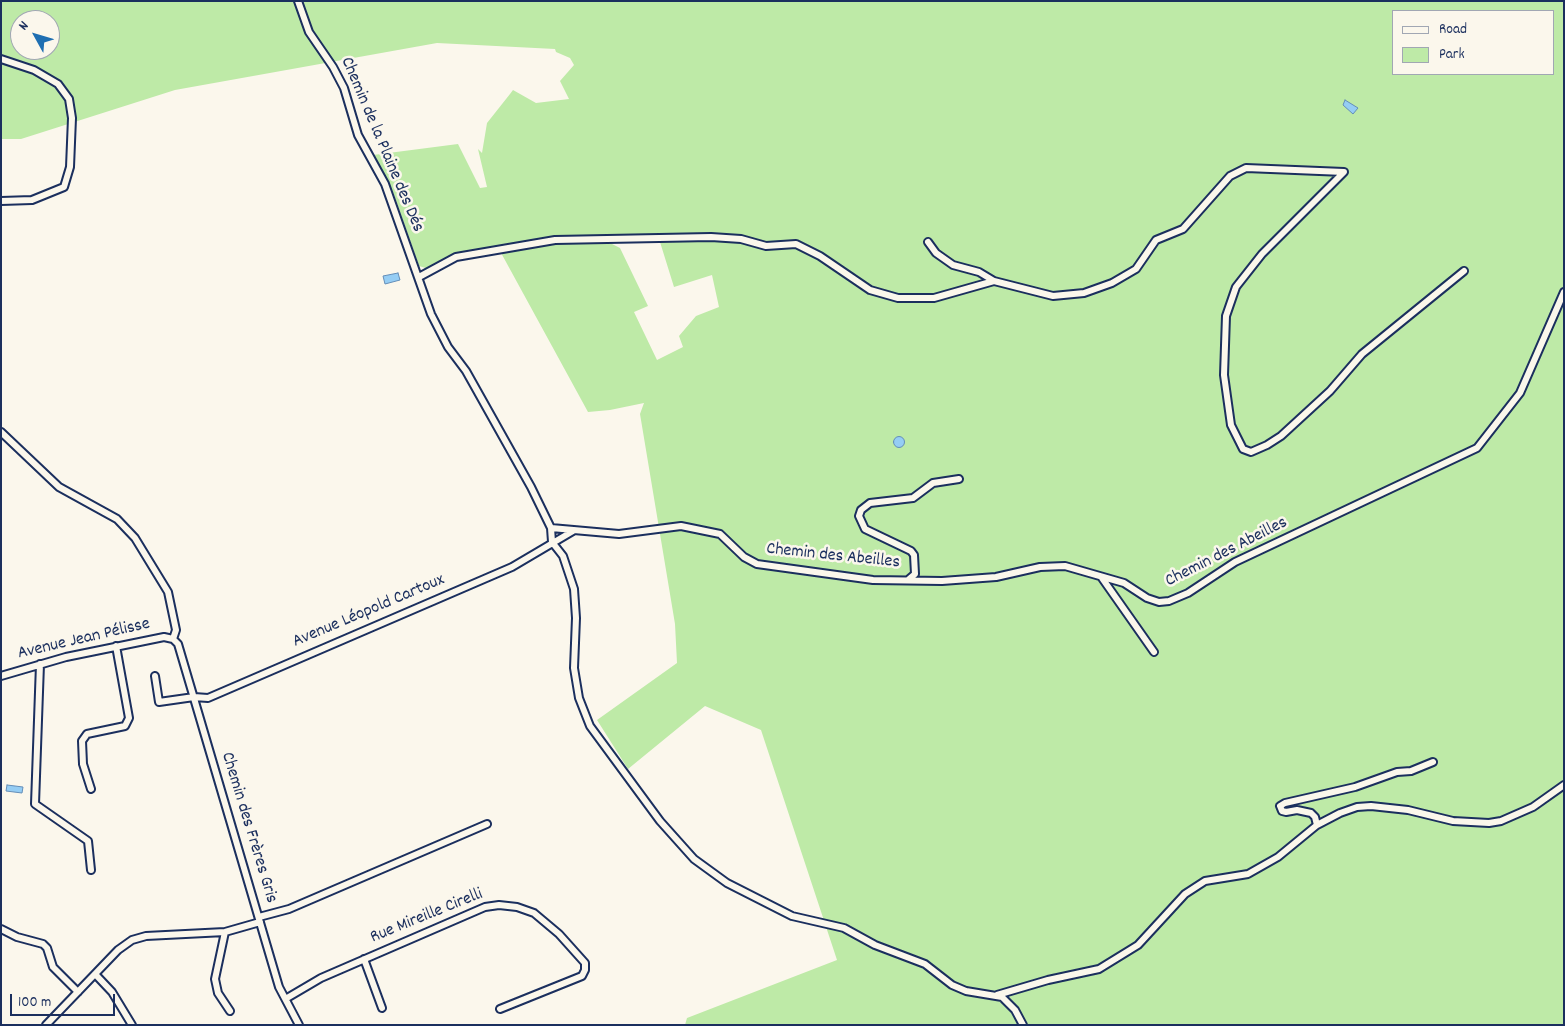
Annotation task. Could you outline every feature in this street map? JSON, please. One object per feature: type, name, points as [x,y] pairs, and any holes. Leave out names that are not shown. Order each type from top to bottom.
[{"type":"street","name":"Chemin de la Plaine des Dés","points":[[298,1],[309,32],[333,67],[344,88],[358,135],[385,184],[431,314],[448,347],[466,371],[552,528]]},
{"type":"street","points":[[1,59],[34,70],[58,84],[69,99],[72,118],[70,167],[64,187],[32,200],[1,202]]},
{"type":"street","points":[[928,242],[936,253],[953,265],[978,272],[994,281],[1053,296],[1084,293],[1112,283],[1136,269],[1156,240],[1183,229],[1230,176],[1246,168],[1344,172],[1262,254],[1236,286],[1226,316],[1224,375],[1231,425],[1243,449],[1252,452],[1267,446],[1281,436],[1330,391],[1362,354],[1464,270]]},
{"type":"street","points":[[418,277],[456,257],[555,240],[711,237],[741,239],[766,246],[796,244],[820,256],[870,290],[898,298],[934,298],[994,281]]},
{"type":"street","name":"Chemin des Abeilles","points":[[552,528],[620,534],[681,526],[720,534],[744,557],[757,564],[872,580],[942,581],[996,577],[1040,568],[1066,566],[1124,583],[1147,598],[1159,602],[1169,601],[1188,593],[1235,562],[1477,448],[1520,393],[1564,292]]},
{"type":"street","points":[[1,432],[59,487],[117,519],[135,538],[168,592],[176,630],[173,639]]},
{"type":"street","points":[[908,580],[915,574],[914,555],[911,551],[865,529],[859,516],[860,510],[870,503],[913,498],[934,483],[959,479]]},
{"type":"street","points":[[552,528],[552,542],[564,556],[574,589],[576,618],[574,668],[579,698],[590,726],[660,821],[694,859],[727,884],[792,916],[844,928],[875,945],[925,964],[959,988],[996,996],[1008,1003],[1023,1025]]},
{"type":"street","points":[[552,542],[574,531]]},
{"type":"street","name":"Avenue Léopold Cartoux","points":[[155,676],[158,702],[194,697],[208,698],[512,566],[548,547],[552,542]]},
{"type":"street","points":[[1102,578],[1154,652]]},
{"type":"street","name":"Avenue Jean Pélisse","points":[[1,676],[40,664],[116,646],[164,637],[173,639]]},
{"type":"street","name":"Chemin des Frères Gris","points":[[173,639],[178,644],[280,987],[299,1025]]},
{"type":"street","points":[[91,789],[83,764],[82,742],[86,734],[125,726],[129,718],[116,646]]},
{"type":"street","points":[[40,664],[34,804],[48,816],[79,832],[88,841],[91,870]]},
{"type":"street","points":[[1317,826],[1315,817],[1311,813],[1297,810],[1286,812],[1282,811],[1280,806],[1285,803],[1355,787],[1397,772],[1411,771],[1433,762]]},
{"type":"street","points":[[996,996],[1048,980],[1100,969],[1138,945],[1185,894],[1205,881],[1248,874],[1278,856],[1317,826],[1340,813],[1357,807],[1371,806],[1408,810],[1453,820],[1489,823],[1501,821],[1533,807],[1564,785]]},
{"type":"street","points":[[46,1025],[118,950],[132,940],[146,936],[225,932],[289,909],[487,824]]},
{"type":"street","name":"Rue Mireille Cirelli","points":[[287,998],[320,978],[485,908],[499,905],[534,913],[559,934],[584,963],[585,970],[582,976],[500,1009]]},
{"type":"street","points":[[1,929],[17,937],[43,944],[47,948],[52,968],[78,992]]},
{"type":"street","points":[[225,932],[215,979],[218,993],[230,1011]]},
{"type":"street","points":[[364,959],[382,1008]]},
{"type":"street","points":[[95,974],[112,992],[132,1025]]},
{"type":"green space","points":[[1,1],[1564,1],[1564,1025],[685,1025],[687,1018],[837,960],[761,730],[705,706],[628,769],[597,720],[677,663],[675,624],[640,414],[644,403],[610,410],[588,412],[500,251],[557,243],[612,244],[620,248],[648,306],[634,312],[657,360],[683,347],[679,336],[696,316],[719,307],[712,275],[674,287],[660,242],[730,241],[735,235],[562,237],[483,248],[458,255],[429,269],[419,266],[393,192],[373,155],[458,144],[480,188],[487,187],[478,149],[482,153],[487,123],[513,90],[536,103],[569,99],[560,81],[574,65],[570,58],[556,52],[555,49],[437,43],[175,90],[21,139],[1,139]]},
{"type":"water","points":[[1345,100],[1358,108],[1353,114],[1343,105]]},
{"type":"water","points":[[398,273],[400,280],[385,284],[383,276]]},
{"type":"water","points":[[899,436],[905,442],[899,448],[893,442]]},
{"type":"water","points":[[7,785],[23,787],[22,793],[6,791]]}]
